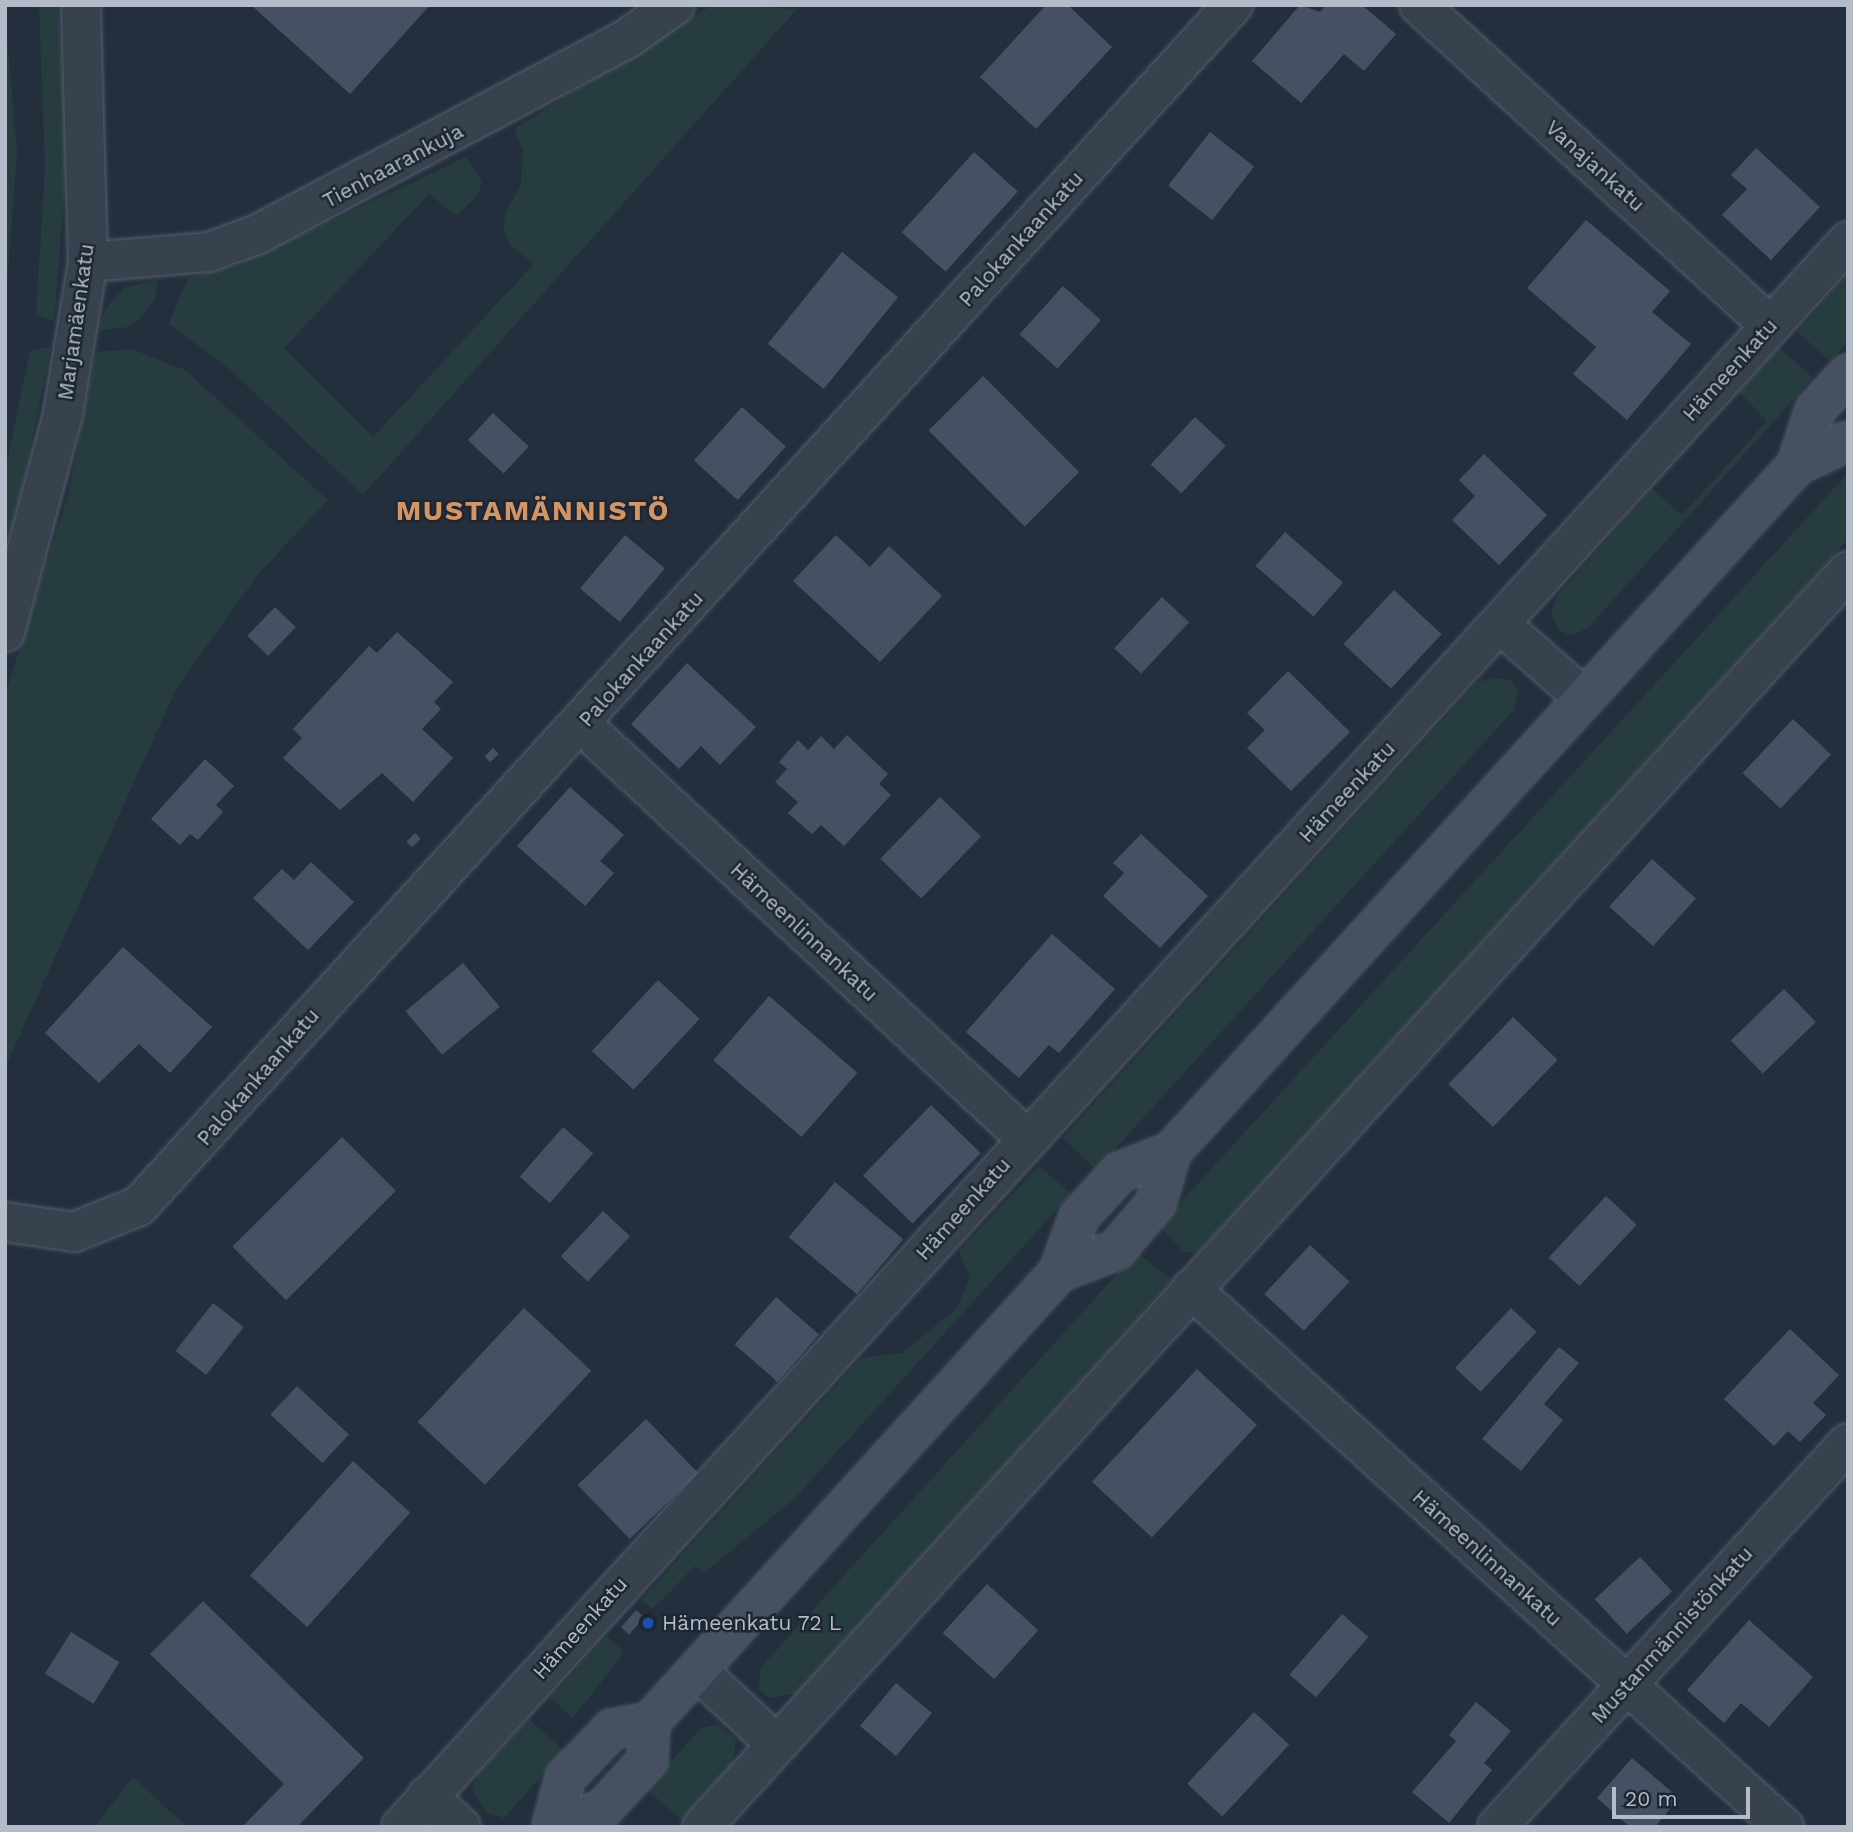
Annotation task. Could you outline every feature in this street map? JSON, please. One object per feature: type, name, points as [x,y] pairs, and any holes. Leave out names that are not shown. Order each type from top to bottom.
[{"type":"main road","points":[[1797,465],[1815,410],[1848,374]]},
{"type":"main road","points":[[553,1826],[565,1778],[612,1729],[650,1722],[1059,1272],[1079,1217],[1120,1172],[1171,1152],[1797,465],[1848,441]]},
{"type":"street","name":"Marjamäenkatu","points":[[5,632],[63,414],[88,262],[81,5]]},
{"type":"street","name":"Tienhaarankuja","points":[[88,262],[209,252],[258,234],[625,40],[675,5]]},
{"type":"street","name":"Palokankaankatu","points":[[5,1222],[74,1232],[139,1206],[581,724],[1233,5]]},
{"type":"street","name":"Vanajankatu","points":[[1419,5],[1770,326]]},
{"type":"street","name":"Hämeenkatu","points":[[401,1827],[1848,242]]},
{"type":"street","points":[[702,1827],[1848,571]]},
{"type":"street","points":[[1501,625],[1584,698]]},
{"type":"street","name":"Hämeenlinnankatu","points":[[581,724],[1027,1139]]},
{"type":"street","name":"Hämeenlinnankatu","points":[[1191,1289],[1784,1827]]},
{"type":"street","name":"Mustanmännistönkatu","points":[[1497,1827],[1848,1443]]},
{"type":"street","points":[[697,1670],[776,1744]]},
{"type":"street","points":[[427,1796],[461,1827]]},
{"type":"green space","points":[[39,5],[58,5],[63,85],[66,170],[54,321],[36,315],[45,169]]},
{"type":"green space","points":[[712,5],[797,9],[363,495],[227,367],[169,324],[188,278],[235,266],[466,157],[482,182],[478,195],[457,216],[429,194],[284,348],[373,437],[534,264],[509,244],[504,229],[505,212],[521,186],[523,150],[514,129]]},
{"type":"green space","points":[[5,11],[17,153],[5,312]]},
{"type":"green space","points":[[1848,273],[1848,342],[1830,361],[1797,332]]},
{"type":"green space","points":[[157,280],[156,299],[140,318],[129,327],[99,330],[104,311],[124,288]]},
{"type":"green space","points":[[51,347],[24,479],[5,547],[5,472],[30,351]]},
{"type":"green space","points":[[1779,347],[1813,378],[1587,629],[1569,635],[1558,630],[1551,612],[1557,596],[1652,489],[1682,515],[1767,421],[1739,392]]},
{"type":"green space","points":[[131,349],[185,370],[328,500],[260,572],[177,687],[5,1068],[5,695],[69,492],[96,352]]},
{"type":"green space","points":[[1848,473],[1848,539],[1197,1254],[1184,1252],[1159,1226]]},
{"type":"green space","points":[[1496,678],[1511,680],[1518,691],[1513,711],[1096,1170],[1063,1138],[1477,682]]},
{"type":"green space","points":[[1039,1166],[1071,1194],[795,1498],[704,1573],[695,1566],[653,1609],[641,1600],[861,1358],[902,1353],[957,1308],[970,1277],[959,1251]]},
{"type":"green space","points":[[1137,1252],[1171,1280],[798,1693],[769,1698],[759,1689],[761,1667]]},
{"type":"green space","points":[[606,1636],[622,1650],[620,1658],[573,1718],[550,1698]]},
{"type":"green space","points":[[529,1719],[564,1751],[504,1818],[486,1813],[472,1788],[479,1773]]},
{"type":"green space","points":[[718,1724],[736,1740],[732,1765],[681,1819],[646,1789],[700,1729]]},
{"type":"green space","points":[[133,1777],[187,1827],[94,1827]]},
{"type":"building","points":[[251,5],[430,5],[350,94]]},
{"type":"building","points":[[1046,5],[1068,5],[1112,47],[1036,129],[980,77]]},
{"type":"building","points":[[1300,5],[1320,12],[1326,5],[1362,5],[1396,34],[1364,71],[1344,54],[1301,103],[1252,61]]},
{"type":"building","points":[[1210,132],[1254,166],[1212,220],[1168,186]]},
{"type":"building","points":[[1756,148],[1820,207],[1771,260],[1722,215],[1747,189],[1731,175]]},
{"type":"building","points":[[974,152],[1018,191],[946,272],[902,232]]},
{"type":"building","points":[[1586,220],[1670,291],[1652,312],[1691,344],[1627,420],[1573,374],[1596,347],[1527,288]]},
{"type":"building","points":[[842,252],[898,297],[824,389],[768,344]]},
{"type":"building","points":[[1063,286],[1101,320],[1057,368],[1020,334]]},
{"type":"building","points":[[983,376],[1079,472],[1025,527],[929,430]]},
{"type":"building","points":[[742,407],[786,446],[738,500],[694,461]]},
{"type":"building","points":[[493,413],[529,446],[504,473],[468,440]]},
{"type":"building","points":[[1195,417],[1226,446],[1181,493],[1151,465]]},
{"type":"building","points":[[1484,454],[1547,515],[1499,565],[1452,520],[1475,496],[1459,480]]},
{"type":"building","points":[[1285,532],[1343,583],[1314,616],[1255,566]]},
{"type":"building","points":[[625,535],[665,568],[620,622],[580,589]]},
{"type":"building","points":[[836,535],[870,567],[889,546],[942,596],[880,662],[793,581]]},
{"type":"building","points":[[1394,590],[1442,634],[1391,688],[1344,644]]},
{"type":"building","points":[[1162,597],[1189,622],[1141,673],[1114,648]]},
{"type":"building","points":[[275,607],[296,627],[268,656],[247,636]]},
{"type":"building","points":[[397,632],[453,682],[434,702],[441,709],[422,729],[453,758],[413,802],[382,773],[340,810],[283,758],[302,738],[293,729],[369,646],[377,653]]},
{"type":"building","points":[[687,663],[756,727],[720,765],[701,746],[679,769],[631,724]]},
{"type":"building","points":[[1288,671],[1350,732],[1291,791],[1247,748],[1265,730],[1247,713]]},
{"type":"building","points":[[1793,719],[1831,754],[1781,809],[1743,773]]},
{"type":"building","points":[[847,735],[888,774],[879,784],[891,795],[844,846],[821,825],[812,834],[788,813],[798,802],[775,782],[787,769],[779,762],[798,740],[808,750],[821,736],[834,749]]},
{"type":"building","points":[[493,748],[499,754],[490,762],[485,756]]},
{"type":"building","points":[[205,759],[234,786],[216,805],[223,812],[198,840],[190,834],[180,845],[151,819]]},
{"type":"building","points":[[570,787],[624,835],[600,861],[614,873],[585,906],[517,846]]},
{"type":"building","points":[[940,797],[981,837],[921,898],[880,859]]},
{"type":"building","points":[[415,833],[421,839],[412,847],[407,841]]},
{"type":"building","points":[[1141,834],[1208,896],[1160,948],[1103,896],[1124,873],[1113,863]]},
{"type":"building","points":[[1652,859],[1696,898],[1653,946],[1609,907]]},
{"type":"building","points":[[311,862],[354,902],[308,950],[253,898],[282,869],[294,880]]},
{"type":"building","points":[[1052,934],[1115,989],[1059,1053],[1049,1045],[1019,1078],[966,1032]]},
{"type":"building","points":[[123,947],[212,1027],[170,1073],[139,1044],[99,1083],[45,1033]]},
{"type":"building","points":[[463,963],[500,1007],[442,1055],[406,1011]]},
{"type":"building","points":[[658,980],[700,1019],[634,1090],[592,1051]]},
{"type":"building","points":[[1784,989],[1816,1022],[1763,1073],[1731,1040]]},
{"type":"building","points":[[769,996],[857,1073],[802,1137],[713,1060]]},
{"type":"building","points":[[1513,1017],[1558,1060],[1493,1127],[1448,1084]]},
{"type":"building","points":[[931,1105],[981,1153],[913,1223],[863,1175]]},
{"type":"building","points":[[563,1127],[593,1153],[550,1203],[520,1177]]},
{"type":"building","points":[[342,1137],[396,1191],[286,1300],[232,1247]]},
{"type":"building","points":[[835,1182],[903,1239],[857,1294],[789,1237]]},
{"type":"building","points":[[1606,1196],[1637,1225],[1579,1286],[1549,1257]]},
{"type":"building","points":[[603,1211],[630,1236],[588,1282],[561,1256]]},
{"type":"building","points":[[1310,1245],[1349,1282],[1304,1331],[1264,1294]]},
{"type":"building","points":[[776,1297],[819,1334],[778,1382],[735,1345]]},
{"type":"building","points":[[213,1303],[244,1327],[206,1375],[175,1351]]},
{"type":"building","points":[[524,1308],[591,1371],[485,1485],[418,1422]]},
{"type":"building","points":[[1511,1308],[1537,1332],[1481,1392],[1455,1368]]},
{"type":"building","points":[[1790,1329],[1839,1375],[1813,1403],[1826,1415],[1800,1442],[1788,1431],[1774,1446],[1724,1399]]},
{"type":"building","points":[[1559,1347],[1579,1363],[1544,1404],[1563,1420],[1521,1471],[1482,1439]]},
{"type":"building","points":[[1197,1369],[1257,1425],[1152,1538],[1092,1482]]},
{"type":"building","points":[[297,1386],[349,1434],[322,1463],[270,1415]]},
{"type":"building","points":[[646,1419],[698,1473],[630,1539],[578,1485]]},
{"type":"building","points":[[353,1461],[410,1513],[307,1627],[250,1575]]},
{"type":"building","points":[[1640,1557],[1672,1591],[1627,1634],[1595,1599]]},
{"type":"building","points":[[987,1584],[1038,1630],[994,1679],[943,1633]]},
{"type":"building","points":[[203,1601],[364,1758],[297,1827],[242,1827],[284,1784],[150,1654]]},
{"type":"building","points":[[636,1610],[644,1617],[629,1635],[621,1627]]},
{"type":"building","points":[[1342,1614],[1368,1637],[1316,1697],[1290,1674]]},
{"type":"building","points":[[1749,1620],[1813,1677],[1769,1727],[1741,1703],[1724,1723],[1687,1690]]},
{"type":"building","points":[[71,1632],[119,1662],[93,1704],[45,1674]]},
{"type":"building","points":[[896,1683],[932,1713],[896,1756],[860,1726]]},
{"type":"building","points":[[1476,1702],[1511,1731],[1484,1763],[1492,1770],[1449,1823],[1412,1792],[1456,1741],[1449,1735]]},
{"type":"building","points":[[1254,1712],[1289,1745],[1222,1816],[1187,1784]]},
{"type":"building","points":[[1632,1758],[1679,1798],[1655,1827],[1630,1827],[1597,1798]]},
{"type":"place","name":"Hämeenkatu 72 L","points":[[648,1623]]},
{"type":"district","name":"MUSTAMÄNNISTÖ","points":[[533,511]]}]
